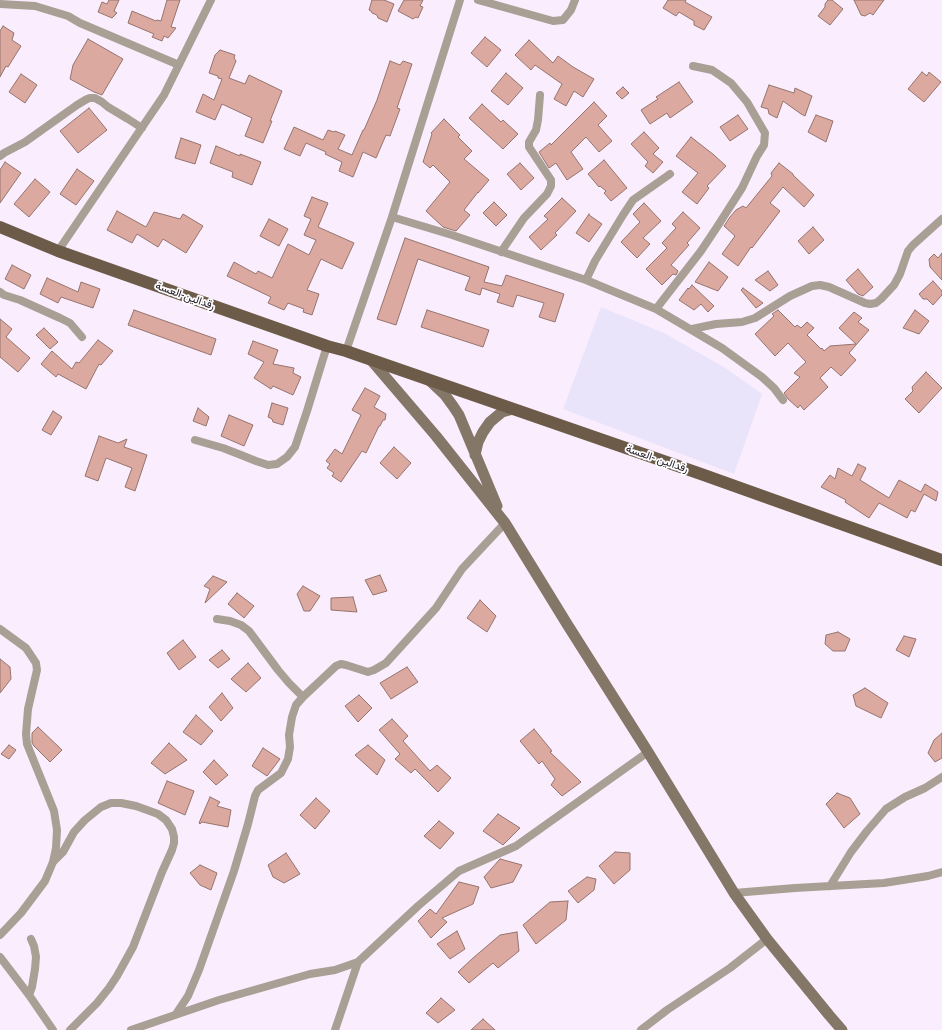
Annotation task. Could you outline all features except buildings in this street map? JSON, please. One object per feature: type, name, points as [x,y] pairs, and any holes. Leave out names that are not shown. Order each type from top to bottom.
[{"type":"main road","name":"رقدالين-العسة","points":[[0,227],[58,251],[327,346],[371,360]]},
{"type":"main road","name":"رقدالين -العسة","points":[[371,360],[708,476],[942,560]]},
{"type":"street","points":[[58,251],[164,96],[211,0]]},
{"type":"street","points":[[346,351],[392,217],[460,0]]},
{"type":"street","points":[[478,0],[553,21],[563,20],[571,10],[575,0]]},
{"type":"street","points":[[0,2],[35,6],[68,16],[80,23],[179,65]]},
{"type":"street","points":[[656,309],[720,222],[742,188],[757,156],[764,145],[765,132],[747,102],[731,83],[712,70],[693,66]]},
{"type":"street","points":[[501,252],[524,218],[547,194],[551,186],[551,180],[529,147],[529,142],[536,130],[540,95]]},
{"type":"street","points":[[0,156],[26,142],[77,105],[90,98],[95,98],[102,102],[142,128]]},
{"type":"street","points":[[586,280],[595,261],[633,200],[670,174]]},
{"type":"street","points":[[392,217],[452,235],[586,280],[656,309],[722,348],[762,377],[774,388],[782,400]]},
{"type":"street","points":[[692,330],[716,324],[742,322],[755,318],[790,296],[812,286],[820,285],[829,287],[865,303],[876,303],[894,285],[900,274],[908,251],[913,244],[942,219]]},
{"type":"street","points":[[0,292],[70,323],[82,337]]},
{"type":"street","points":[[196,440],[223,448],[256,462],[268,465],[277,464],[287,456],[295,446],[327,346]]},
{"type":"street","points":[[371,360],[436,436],[505,523],[648,752],[734,894],[767,939],[828,1015],[842,1030]]},
{"type":"street","points":[[429,380],[445,395],[459,415],[475,456],[505,523]]},
{"type":"street","points":[[475,456],[478,442],[490,422],[502,412],[513,409]]},
{"type":"street","points":[[176,1014],[188,996],[199,970],[234,871],[255,796],[258,790],[281,773],[288,759],[290,747],[289,735],[296,705],[336,666],[341,664],[368,672],[386,663],[436,608],[462,569],[505,523]]},
{"type":"street","points":[[217,619],[230,621],[241,625],[249,631],[278,670],[303,697]]},
{"type":"street","points":[[0,629],[26,648],[36,663],[37,670],[28,709],[26,739],[30,753],[49,796],[54,811],[57,830],[56,848],[53,862],[45,881],[30,902],[0,934]]},
{"type":"street","points":[[131,1030],[219,1000],[310,974],[335,970],[358,962],[418,906],[459,871],[516,846],[648,752]]},
{"type":"street","points":[[830,886],[851,852],[886,809],[942,777]]},
{"type":"street","points":[[53,862],[63,852],[74,832],[85,820],[101,807],[111,802],[136,806],[158,814],[166,820],[172,829],[174,837],[172,850],[133,947],[109,988],[97,1003],[70,1030]]},
{"type":"street","points":[[734,894],[795,888],[884,883],[928,876],[942,872]]},
{"type":"street","points":[[29,995],[32,988],[36,957],[31,939]]},
{"type":"street","points":[[642,1030],[667,1010],[730,968],[767,939]]},
{"type":"street","points":[[0,957],[53,1030]]},
{"type":"street","points":[[335,1030],[358,962]]},
{"type":"shaded area","points":[[601,307],[666,334],[727,369],[762,394],[734,474],[563,409]]}]
